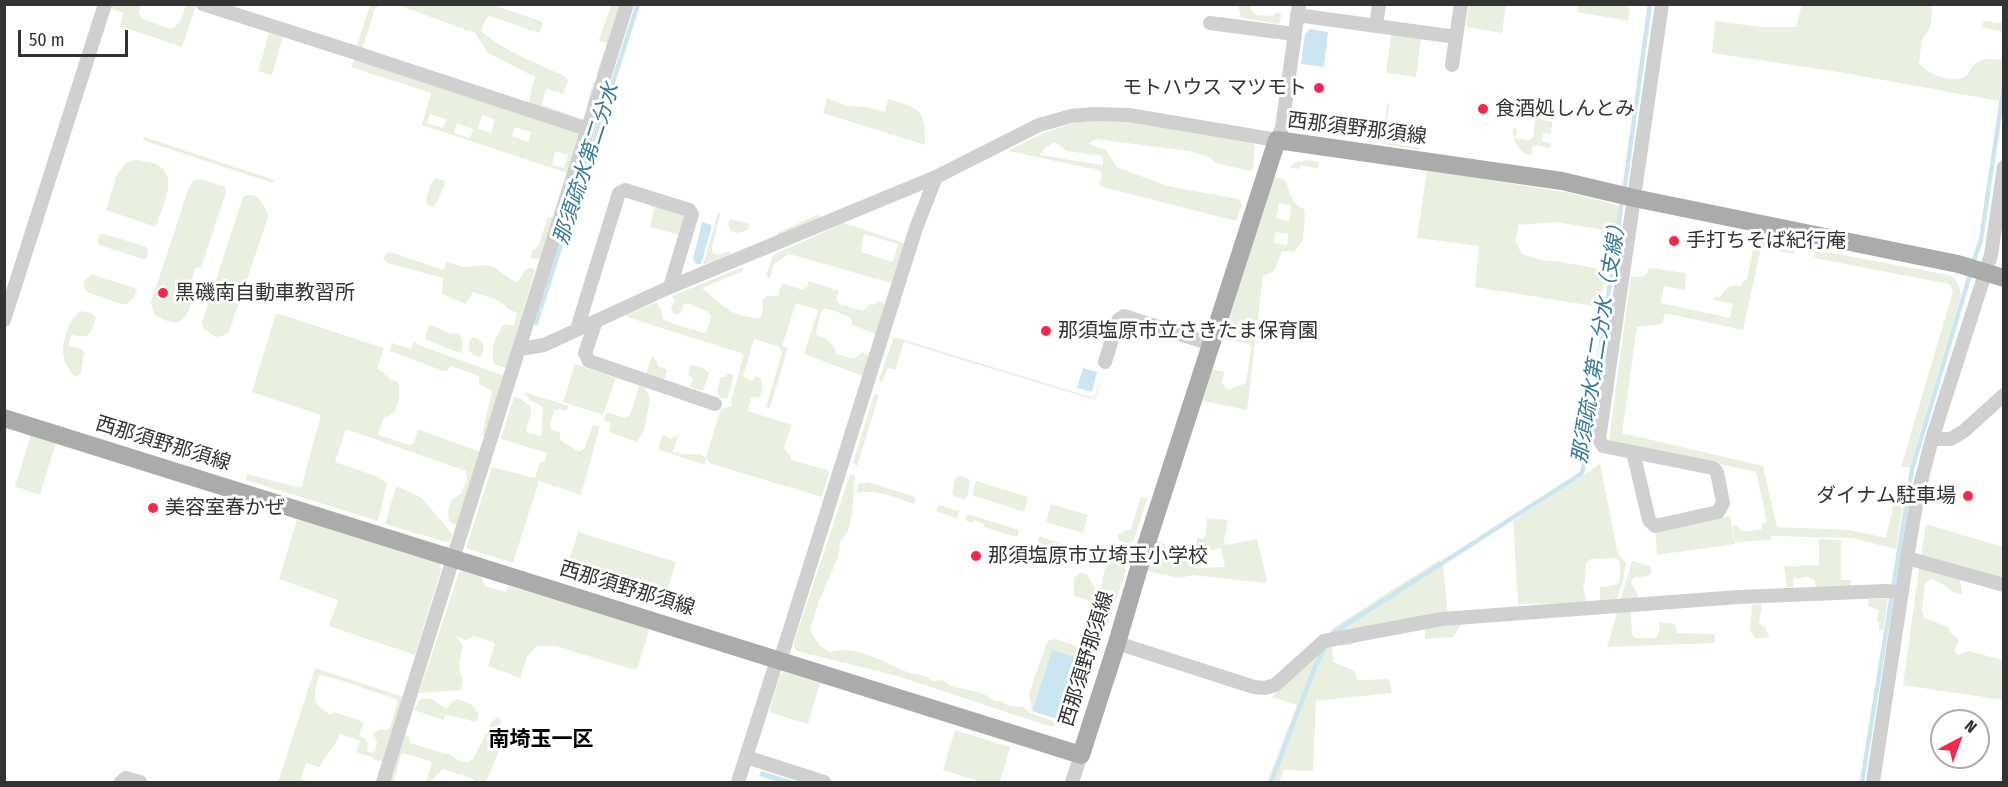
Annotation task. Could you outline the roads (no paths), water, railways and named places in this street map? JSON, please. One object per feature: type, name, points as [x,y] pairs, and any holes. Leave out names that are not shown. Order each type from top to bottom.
[{"type":"main road","name":"西那須野那須線","points":[[4,418],[1081,755],[1277,140],[1562,181],[1634,198],[1958,264],[2004,278]]},
{"type":"street","points":[[4,320],[105,4]]},
{"type":"street","points":[[202,4],[587,129]]},
{"type":"street","points":[[383,783],[627,4]]},
{"type":"street","points":[[1376,26],[1379,4]]},
{"type":"street","points":[[1452,66],[1461,4]]},
{"type":"street","points":[[1633,452],[1649,520],[1654,526],[1718,512],[1723,503],[1717,472],[1713,468],[1633,452],[1603,446],[1599,439],[1662,4]]},
{"type":"street","points":[[520,349],[544,345],[670,287],[936,177],[1039,125],[1071,116],[1129,115],[1277,140],[1282,128],[1298,10],[1376,26],[1456,37]]},
{"type":"street","points":[[1210,23],[1294,34]]},
{"type":"street","points":[[1874,783],[1918,492],[1932,439],[1986,271],[1994,240],[2004,167]]},
{"type":"street","points":[[738,783],[916,228],[936,177]]},
{"type":"street","points":[[577,329],[619,193],[625,190],[689,210],[692,214],[670,287]]},
{"type":"street","points":[[1105,362],[1118,320],[1124,316],[1211,344]]},
{"type":"street","points":[[596,321],[585,353],[589,361],[715,404]]},
{"type":"street","points":[[1932,439],[1951,439],[1964,431],[2004,395]]},
{"type":"street","points":[[1907,558],[2004,585]]},
{"type":"street","points":[[1117,643],[1254,687],[1265,688],[1275,685],[1324,641],[1442,619],[1739,597],[1902,592]]},
{"type":"street","points":[[1072,783],[1081,755]]},
{"type":"street","points":[[746,758],[824,783]]},
{"type":"street","points":[[121,783],[126,778],[140,783]]},
{"type":"water","points":[[1310,29],[1328,32],[1324,67],[1301,64],[1305,34]]},
{"type":"water","points":[[702,222],[712,225],[703,258],[700,264],[696,264],[693,259]]},
{"type":"water","points":[[1083,368],[1097,372],[1092,392],[1077,388]]},
{"type":"water","points":[[1052,650],[1084,660],[1063,721],[1032,711]]},
{"type":"water","points":[[761,771],[797,782],[779,782],[759,776]]},
{"type":"waterway","name":"那須疏水第二分水","points":[[536,323],[638,4]]},
{"type":"waterway","name":"那須疏水第二分水（支線）","points":[[1624,192],[1650,4]]},
{"type":"waterway","name":"那須疏水第二分水（支線）","points":[[1973,263],[1981,240],[2004,85]]},
{"type":"waterway","name":"那須疏水第二分水（支線）","points":[[1331,637],[1333,633],[1581,474],[1622,200]]},
{"type":"waterway","name":"那須疏水第二分水（支線）","points":[[1862,782],[1912,469],[1971,271]]},
{"type":"waterway","name":"那須疏水第二分水（支線）","points":[[1271,782],[1315,667],[1325,647]]},
{"type":"place","name":"モトハウス マツモト","points":[[1319,88]]},
{"type":"place","name":"食酒処しんとみ","points":[[1483,109]]},
{"type":"place","name":"手打ちそば紀行庵","points":[[1674,241]]},
{"type":"place","name":"黒磯南自動車教習所","points":[[163,293]]},
{"type":"place","name":"那須塩原市立さきたま保育園","points":[[1046,331]]},
{"type":"place","name":"ダイナム駐車場","points":[[1968,496]]},
{"type":"place","name":"美容室春かぜ","points":[[153,508]]},
{"type":"place","name":"那須塩原市立埼玉小学校","points":[[976,556]]},
{"type":"district","name":"南埼玉一区","points":[[541,740]]}]
